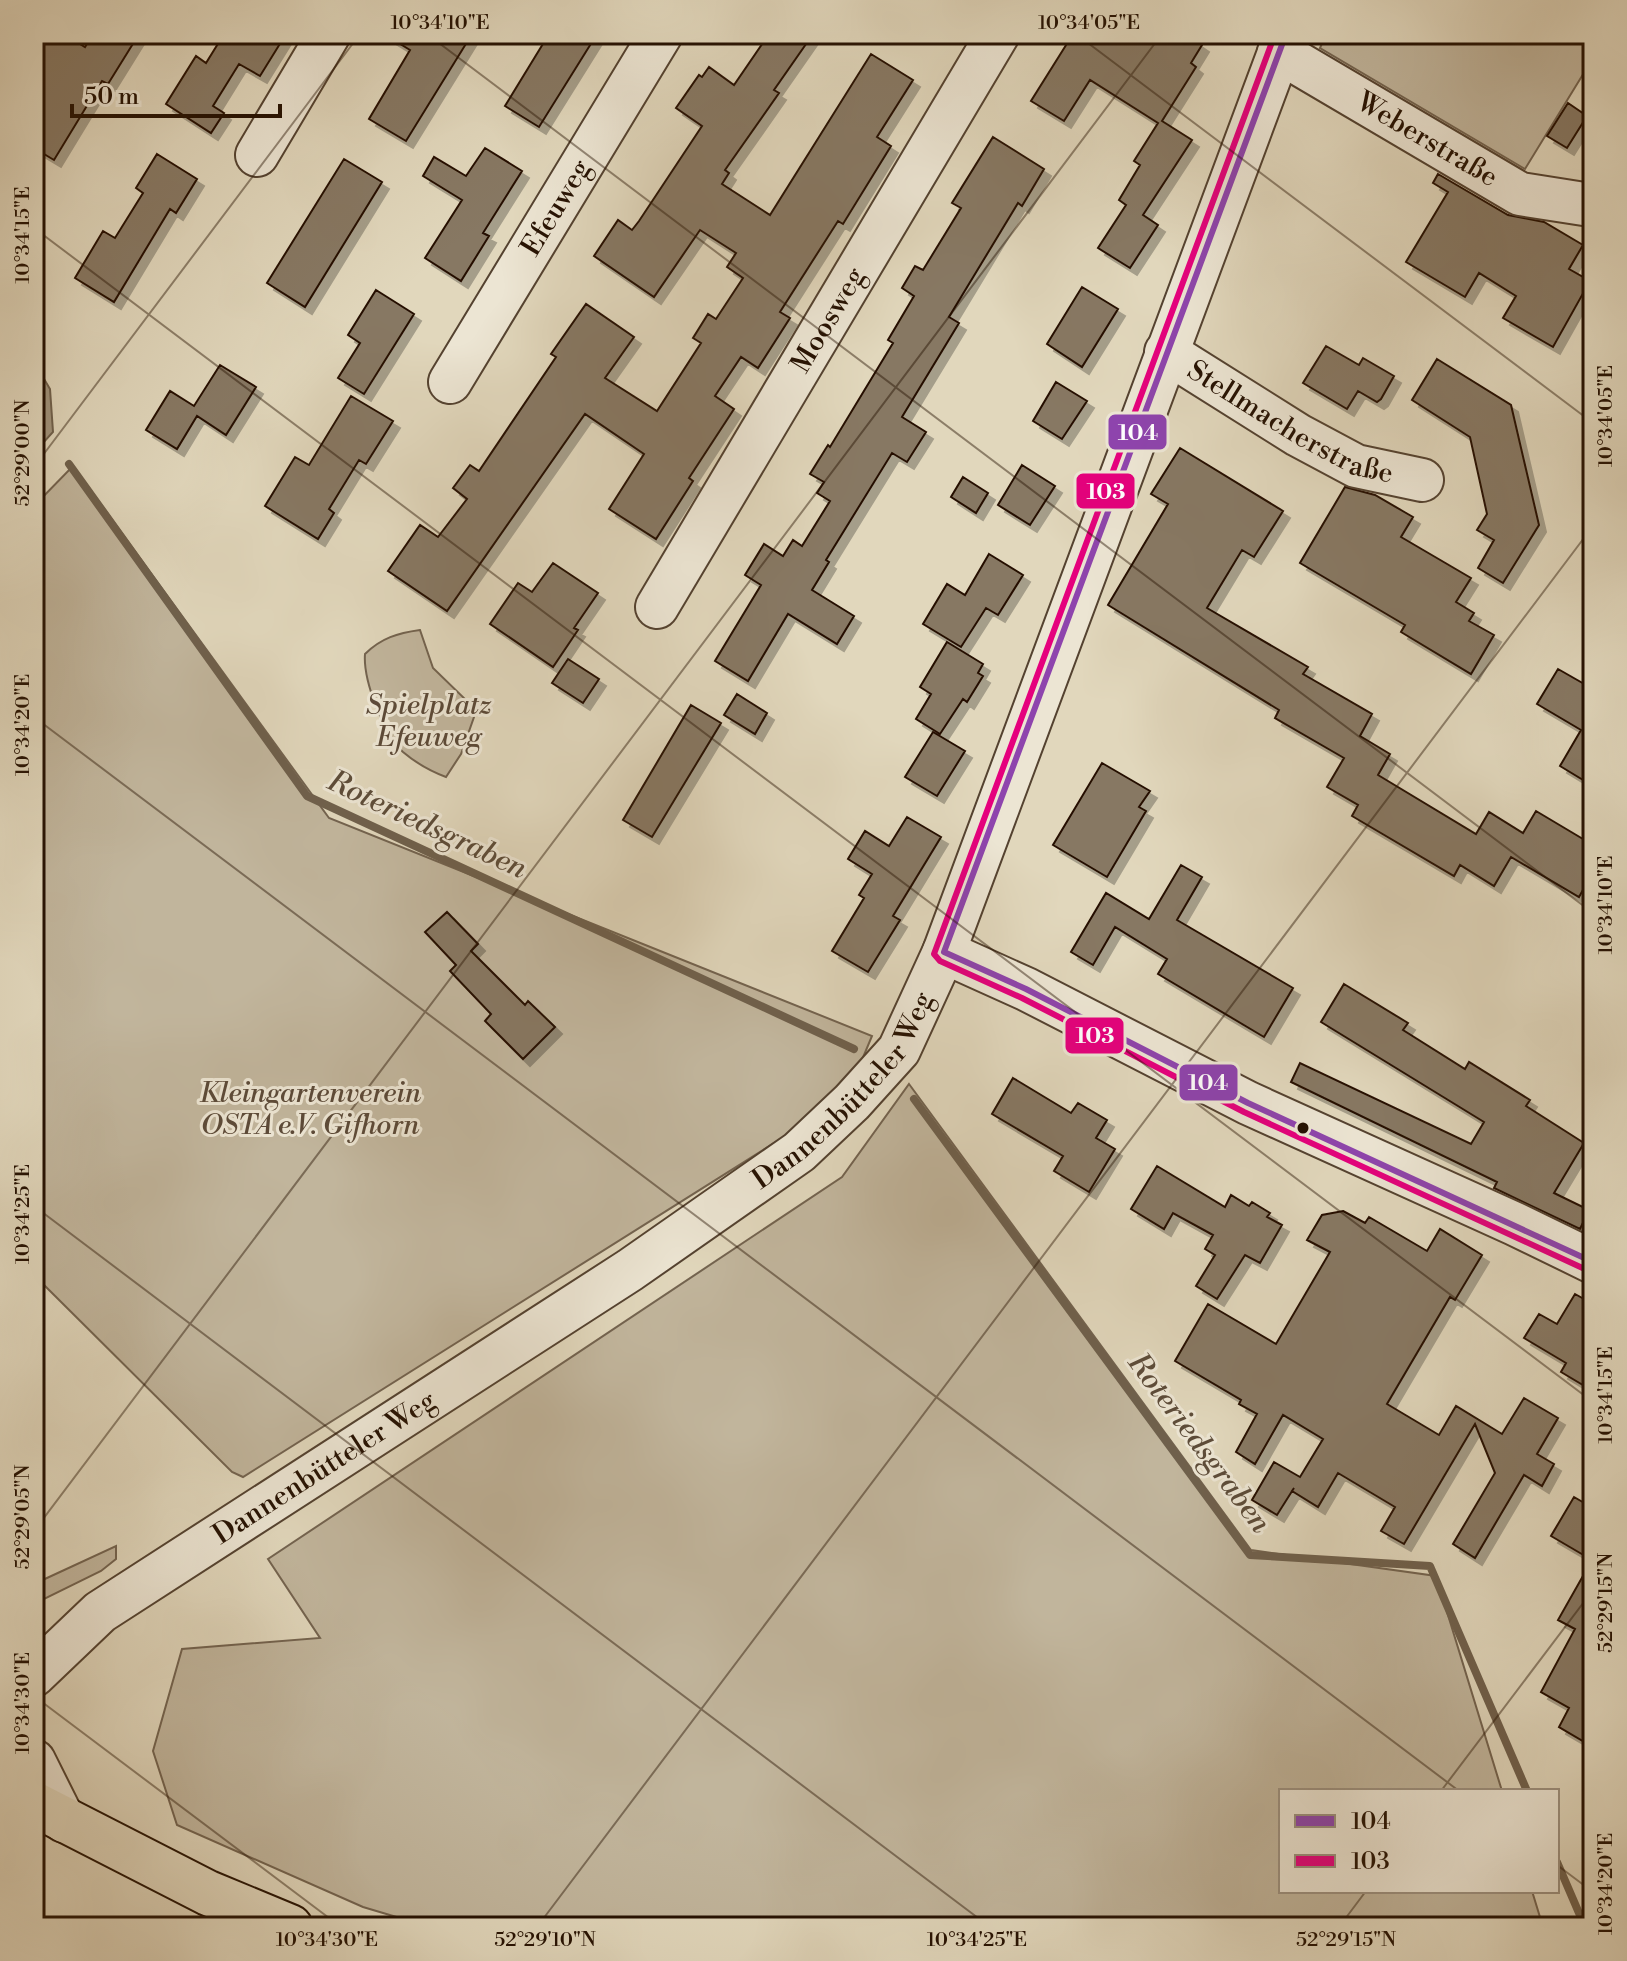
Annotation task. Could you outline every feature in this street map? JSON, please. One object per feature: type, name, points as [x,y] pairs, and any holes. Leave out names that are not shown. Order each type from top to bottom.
[{"type":"main road","points":[[49,1812],[208,1893],[290,1927]]},
{"type":"street","points":[[257,155],[329,34]]},
{"type":"street","name":"Efeuweg","points":[[450,382],[661,34]]},
{"type":"street","name":"Moosweg","points":[[657,607],[998,34]]},
{"type":"street","name":"Weberstraße","points":[[1280,40],[1520,194],[1584,204]]},
{"type":"street","name":"Dannenbütteler Weg","points":[[35,1668],[100,1612],[630,1270],[799,1152],[852,1102],[899,1050],[944,952],[1280,40]]},
{"type":"street","name":"Stellmacherstraße","points":[[1166,352],[1298,435],[1356,466],[1422,480]]},
{"type":"street","points":[[944,952],[1026,989],[1248,1103],[1593,1262]]},
{"type":"street","points":[[34,1761],[49,1812]]},
{"type":"green space","points":[[1326,34],[1593,34],[1593,58],[1525,169],[1320,48]]},
{"type":"green space","name":"Kleingartenverein OSTA e.V. Gifhorn","points":[[73,466],[329,818],[872,1036],[846,1098],[243,1477],[232,1472],[34,1275],[34,506]]},
{"type":"green space","name":"Spielplatz Efeuweg","points":[[420,630],[433,668],[466,700],[474,717],[461,754],[446,777],[418,763],[396,744],[382,720],[367,677],[365,654],[371,648],[390,637]]},
{"type":"green space","points":[[909,1084],[1251,1550],[1436,1576],[1501,1789],[1279,1789],[1279,1893],[1533,1893],[1543,1927],[430,1927],[363,1907],[177,1825],[153,1751],[182,1649],[320,1638],[268,1559],[842,1177]]},
{"type":"green space","points":[[116,1546],[116,1559],[101,1571],[34,1604],[34,1584]]},
{"type":"shaded area","points":[[34,362],[50,389],[53,432],[34,453]]},
{"type":"building","points":[[42,34],[64,34],[85,47],[93,34],[139,34],[108,84],[102,81],[54,160],[34,148],[34,107],[43,93],[34,87],[34,48]]},
{"type":"building","points":[[224,34],[286,34],[260,76],[239,64],[213,106],[224,113],[211,133],[166,104],[196,56],[206,63]]},
{"type":"building","points":[[384,34],[472,34],[406,141],[369,119],[410,50]]},
{"type":"building","points":[[549,34],[597,34],[539,127],[505,106]]},
{"type":"building","points":[[769,34],[813,34],[774,90],[779,93],[725,170],[729,173],[722,184],[770,215],[871,54],[913,80],[877,137],[891,146],[843,224],[838,221],[780,312],[790,318],[758,368],[741,357],[715,396],[734,409],[689,478],[693,481],[656,539],[609,509],[644,454],[585,414],[447,611],[388,571],[420,525],[438,537],[467,499],[453,488],[470,465],[479,471],[556,357],[551,354],[586,304],[634,337],[605,378],[657,411],[701,343],[693,338],[708,314],[716,319],[743,278],[727,267],[736,253],[700,230],[654,297],[594,256],[618,220],[632,230],[702,126],[676,108],[699,75],[702,77],[709,67],[734,85]]},
{"type":"building","points":[[1073,34],[1186,34],[1202,45],[1191,63],[1196,67],[1162,121],[1192,140],[1143,215],[1158,225],[1130,268],[1098,248],[1126,205],[1119,200],[1140,165],[1134,161],[1158,123],[1090,80],[1064,121],[1031,101]]},
{"type":"building","points":[[1568,103],[1587,116],[1567,148],[1547,136]]},
{"type":"building","points":[[993,137],[1044,169],[1022,206],[1018,203],[949,317],[959,323],[902,417],[926,432],[907,462],[892,453],[826,560],[829,562],[812,590],[854,616],[837,644],[788,614],[748,681],[715,661],[761,585],[745,575],[764,544],[783,556],[793,540],[802,546],[830,501],[817,493],[824,482],[810,474],[828,445],[830,447],[893,343],[888,340],[914,296],[902,288],[915,266],[923,270],[961,208],[952,203]]},
{"type":"building","points":[[485,148],[522,171],[483,233],[489,236],[461,281],[425,258],[462,200],[423,176],[434,157],[466,176]]},
{"type":"building","points":[[157,154],[197,179],[176,213],[170,209],[114,302],[75,278],[103,231],[115,238],[143,193],[136,188]]},
{"type":"building","points":[[344,159],[382,182],[305,307],[267,283]]},
{"type":"building","points":[[1438,174],[1508,215],[1544,222],[1583,245],[1569,269],[1590,281],[1553,347],[1503,318],[1516,296],[1479,273],[1465,297],[1406,262],[1448,192],[1433,183]]},
{"type":"building","points":[[1082,287],[1118,309],[1082,367],[1047,344]]},
{"type":"building","points":[[376,290],[414,314],[364,394],[338,378],[360,343],[348,335]]},
{"type":"building","points":[[1326,346],[1359,365],[1363,358],[1394,376],[1381,399],[1377,402],[1358,391],[1347,409],[1303,383]]},
{"type":"building","points":[[1437,359],[1511,405],[1539,525],[1503,583],[1478,568],[1494,540],[1477,530],[1487,514],[1470,437],[1412,400]]},
{"type":"building","points":[[220,365],[256,387],[226,435],[197,416],[177,449],[146,430],[170,391],[194,406]]},
{"type":"building","points":[[1056,382],[1087,401],[1062,439],[1033,421]]},
{"type":"building","points":[[351,396],[393,421],[366,464],[359,460],[329,509],[334,513],[318,539],[265,506],[295,457],[309,465]]},
{"type":"building","points":[[1180,448],[1283,511],[1254,557],[1242,550],[1207,608],[1308,667],[1303,674],[1372,714],[1360,736],[1390,754],[1378,775],[1476,834],[1489,812],[1523,833],[1536,811],[1593,845],[1593,896],[1583,890],[1579,897],[1511,857],[1494,886],[1460,865],[1454,876],[1352,816],[1358,805],[1327,787],[1344,758],[1275,718],[1279,710],[1108,605],[1168,504],[1151,494]]},
{"type":"building","points":[[1022,465],[1055,486],[1030,525],[998,505]]},
{"type":"building","points":[[963,477],[988,493],[976,513],[951,497]]},
{"type":"building","points":[[1345,487],[1375,495],[1413,517],[1401,537],[1471,578],[1456,602],[1474,613],[1469,621],[1494,635],[1471,674],[1401,632],[1405,625],[1300,563]]},
{"type":"building","points":[[989,554],[1023,575],[998,615],[986,608],[961,647],[923,624],[947,584],[965,595]]},
{"type":"building","points":[[553,563],[598,593],[553,667],[490,624],[518,583],[532,592]]},
{"type":"building","points":[[947,642],[983,664],[978,673],[983,676],[967,702],[963,699],[940,734],[916,719],[931,694],[920,687]]},
{"type":"building","points":[[568,659],[599,679],[583,703],[552,683]]},
{"type":"building","points":[[1558,669],[1593,689],[1593,786],[1560,766],[1581,730],[1537,704]]},
{"type":"building","points":[[737,694],[767,713],[755,734],[724,715]]},
{"type":"building","points":[[691,705],[721,723],[652,837],[623,820]]},
{"type":"building","points":[[933,732],[965,751],[937,796],[905,777]]},
{"type":"building","points":[[1102,763],[1150,791],[1139,807],[1146,811],[1107,877],[1053,845]]},
{"type":"building","points":[[907,817],[941,837],[893,916],[900,920],[868,972],[832,951],[864,898],[859,895],[872,874],[848,859],[865,831],[889,846]]},
{"type":"building","points":[[1181,865],[1202,877],[1177,920],[1293,988],[1264,1037],[1158,974],[1167,959],[1115,927],[1093,965],[1071,952],[1106,893],[1149,919]]},
{"type":"building","points":[[447,912],[478,944],[471,951],[525,1005],[528,1001],[555,1027],[523,1059],[485,1021],[491,1014],[450,971],[456,965],[425,932]]},
{"type":"building","points":[[1344,984],[1408,1023],[1403,1030],[1465,1069],[1469,1062],[1530,1100],[1526,1106],[1584,1143],[1554,1193],[1589,1210],[1580,1229],[1494,1188],[1497,1182],[1291,1082],[1300,1063],[1471,1144],[1484,1122],[1321,1022]]},
{"type":"building","points":[[1013,1078],[1071,1113],[1078,1103],[1107,1120],[1096,1138],[1115,1149],[1089,1192],[1054,1171],[1063,1156],[992,1114]]},
{"type":"building","points":[[1157,1166],[1225,1207],[1231,1195],[1249,1206],[1252,1202],[1270,1213],[1267,1217],[1282,1225],[1260,1263],[1245,1255],[1217,1299],[1196,1286],[1215,1255],[1205,1249],[1213,1235],[1173,1213],[1164,1229],[1131,1209]]},
{"type":"building","points":[[1343,1211],[1365,1223],[1369,1217],[1427,1251],[1440,1229],[1482,1255],[1455,1300],[1450,1297],[1387,1404],[1439,1435],[1456,1406],[1502,1434],[1524,1398],[1558,1418],[1537,1454],[1554,1464],[1542,1486],[1524,1475],[1475,1558],[1453,1544],[1495,1473],[1475,1424],[1404,1544],[1381,1531],[1395,1507],[1338,1473],[1318,1507],[1292,1491],[1277,1515],[1252,1500],[1274,1462],[1300,1477],[1323,1439],[1283,1415],[1255,1464],[1236,1452],[1257,1414],[1239,1404],[1241,1400],[1175,1361],[1208,1304],[1276,1344],[1330,1252],[1307,1240],[1322,1215]]},
{"type":"building","points":[[1575,1294],[1593,1304],[1593,1391],[1561,1372],[1566,1363],[1524,1338],[1539,1314],[1557,1324]]},
{"type":"building","points":[[1574,1497],[1593,1508],[1593,1747],[1559,1727],[1569,1708],[1541,1692],[1575,1629],[1558,1620],[1592,1560],[1551,1536]]},
{"type":"waterway","name":"Roteriedsgraben","points":[[69,464],[307,796],[854,1049]]},
{"type":"waterway","name":"Roteriedsgraben","points":[[914,1099],[1250,1555],[1430,1566],[1526,1789]]},
{"type":"waterway","name":"Roteriedsgraben","points":[[1559,1867],[1585,1927]]},
{"type":"transit line","name":"103","points":[[1275,34],[934,954],[940,961],[1022,998],[1244,1112],[1589,1271]]},
{"type":"transit line","name":"104","points":[[1286,34],[944,952],[1026,989],[1248,1103],[1593,1262]]}]
